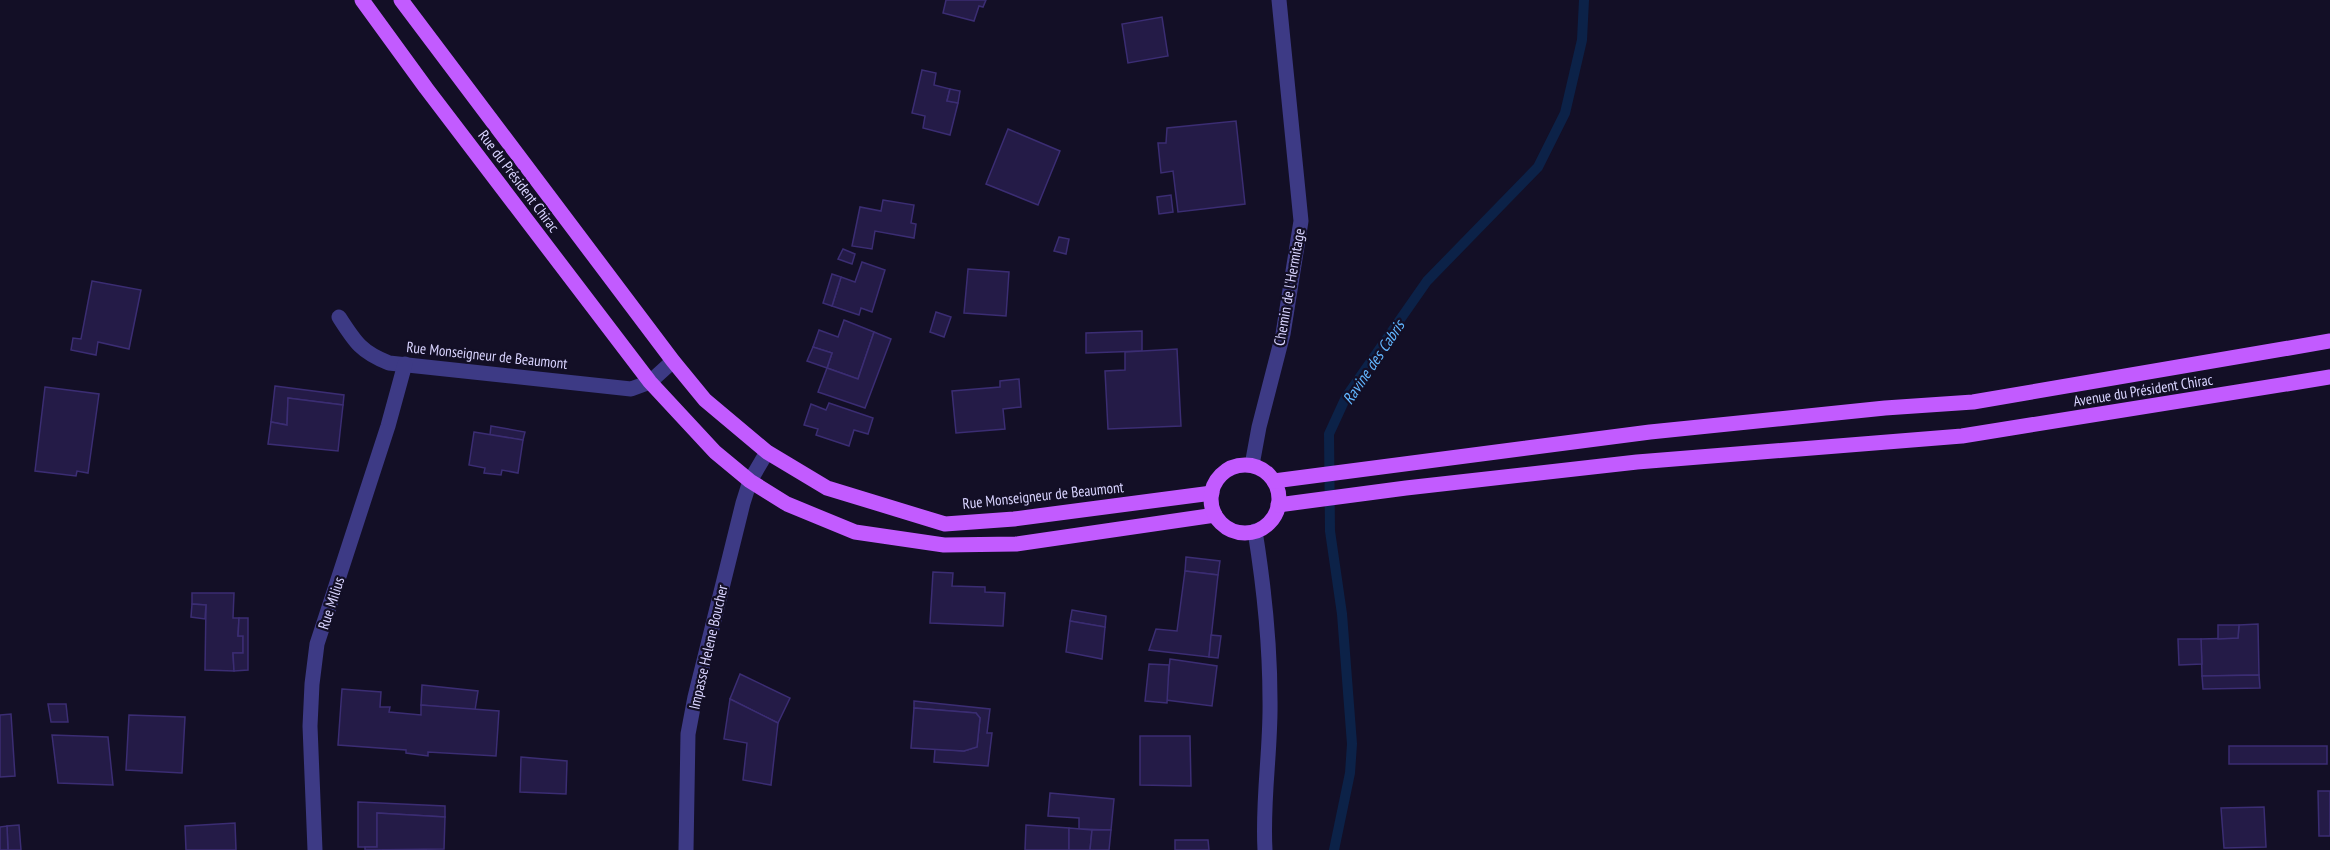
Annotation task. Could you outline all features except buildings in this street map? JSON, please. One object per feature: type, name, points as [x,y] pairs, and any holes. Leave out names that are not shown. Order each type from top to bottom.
[{"type":"main road","name":"Rue du Président Chirac","points":[[362,0],[433,98],[650,382]]},
{"type":"main road","name":"Rue du Président Chirac","points":[[401,0],[674,361]]},
{"type":"main road","name":"Avenue du Président Chirac","points":[[1274,481],[1650,432],[1885,408],[1973,402],[2330,341]]},
{"type":"main road","name":"Rue Monseigneur de Beaumont","points":[[674,361],[705,400],[767,452],[827,488],[945,524],[1014,519],[1212,493]]},
{"type":"main road","name":"Avenue du Président Chirac","points":[[1278,505],[1637,462],[1962,436],[2330,377]]},
{"type":"main road","points":[[650,382],[715,452],[750,481],[787,504],[855,532],[944,545],[1016,544],[1215,515]]},
{"type":"main road","points":[[1252,465],[1262,469],[1274,481],[1279,497],[1278,505],[1273,518],[1265,526],[1255,531],[1232,530],[1222,524],[1215,515],[1211,504],[1215,483],[1221,474],[1231,468],[1252,465]]},
{"type":"street","name":"Chemin de l'Hermitage","points":[[1252,465],[1259,427],[1283,334],[1301,221],[1279,0]]},
{"type":"street","name":"Rue Monseigneur de Beaumont","points":[[339,317],[357,345],[389,363],[631,389],[650,382],[674,361]]},
{"type":"street","name":"Rue Milius","points":[[315,850],[310,726],[317,644],[385,437],[405,364]]},
{"type":"street","name":"Impasse Helene Boucher","points":[[686,850],[688,734],[700,674],[750,481],[767,452]]},
{"type":"street","points":[[1255,531],[1266,600],[1270,701],[1263,816],[1265,850]]},
{"type":"waterway","name":"Ravine des Cabris","points":[[1334,850],[1350,773],[1352,744],[1342,614],[1330,531],[1329,434],[1346,397],[1427,281],[1538,167],[1565,113],[1582,40],[1584,0]]}]
